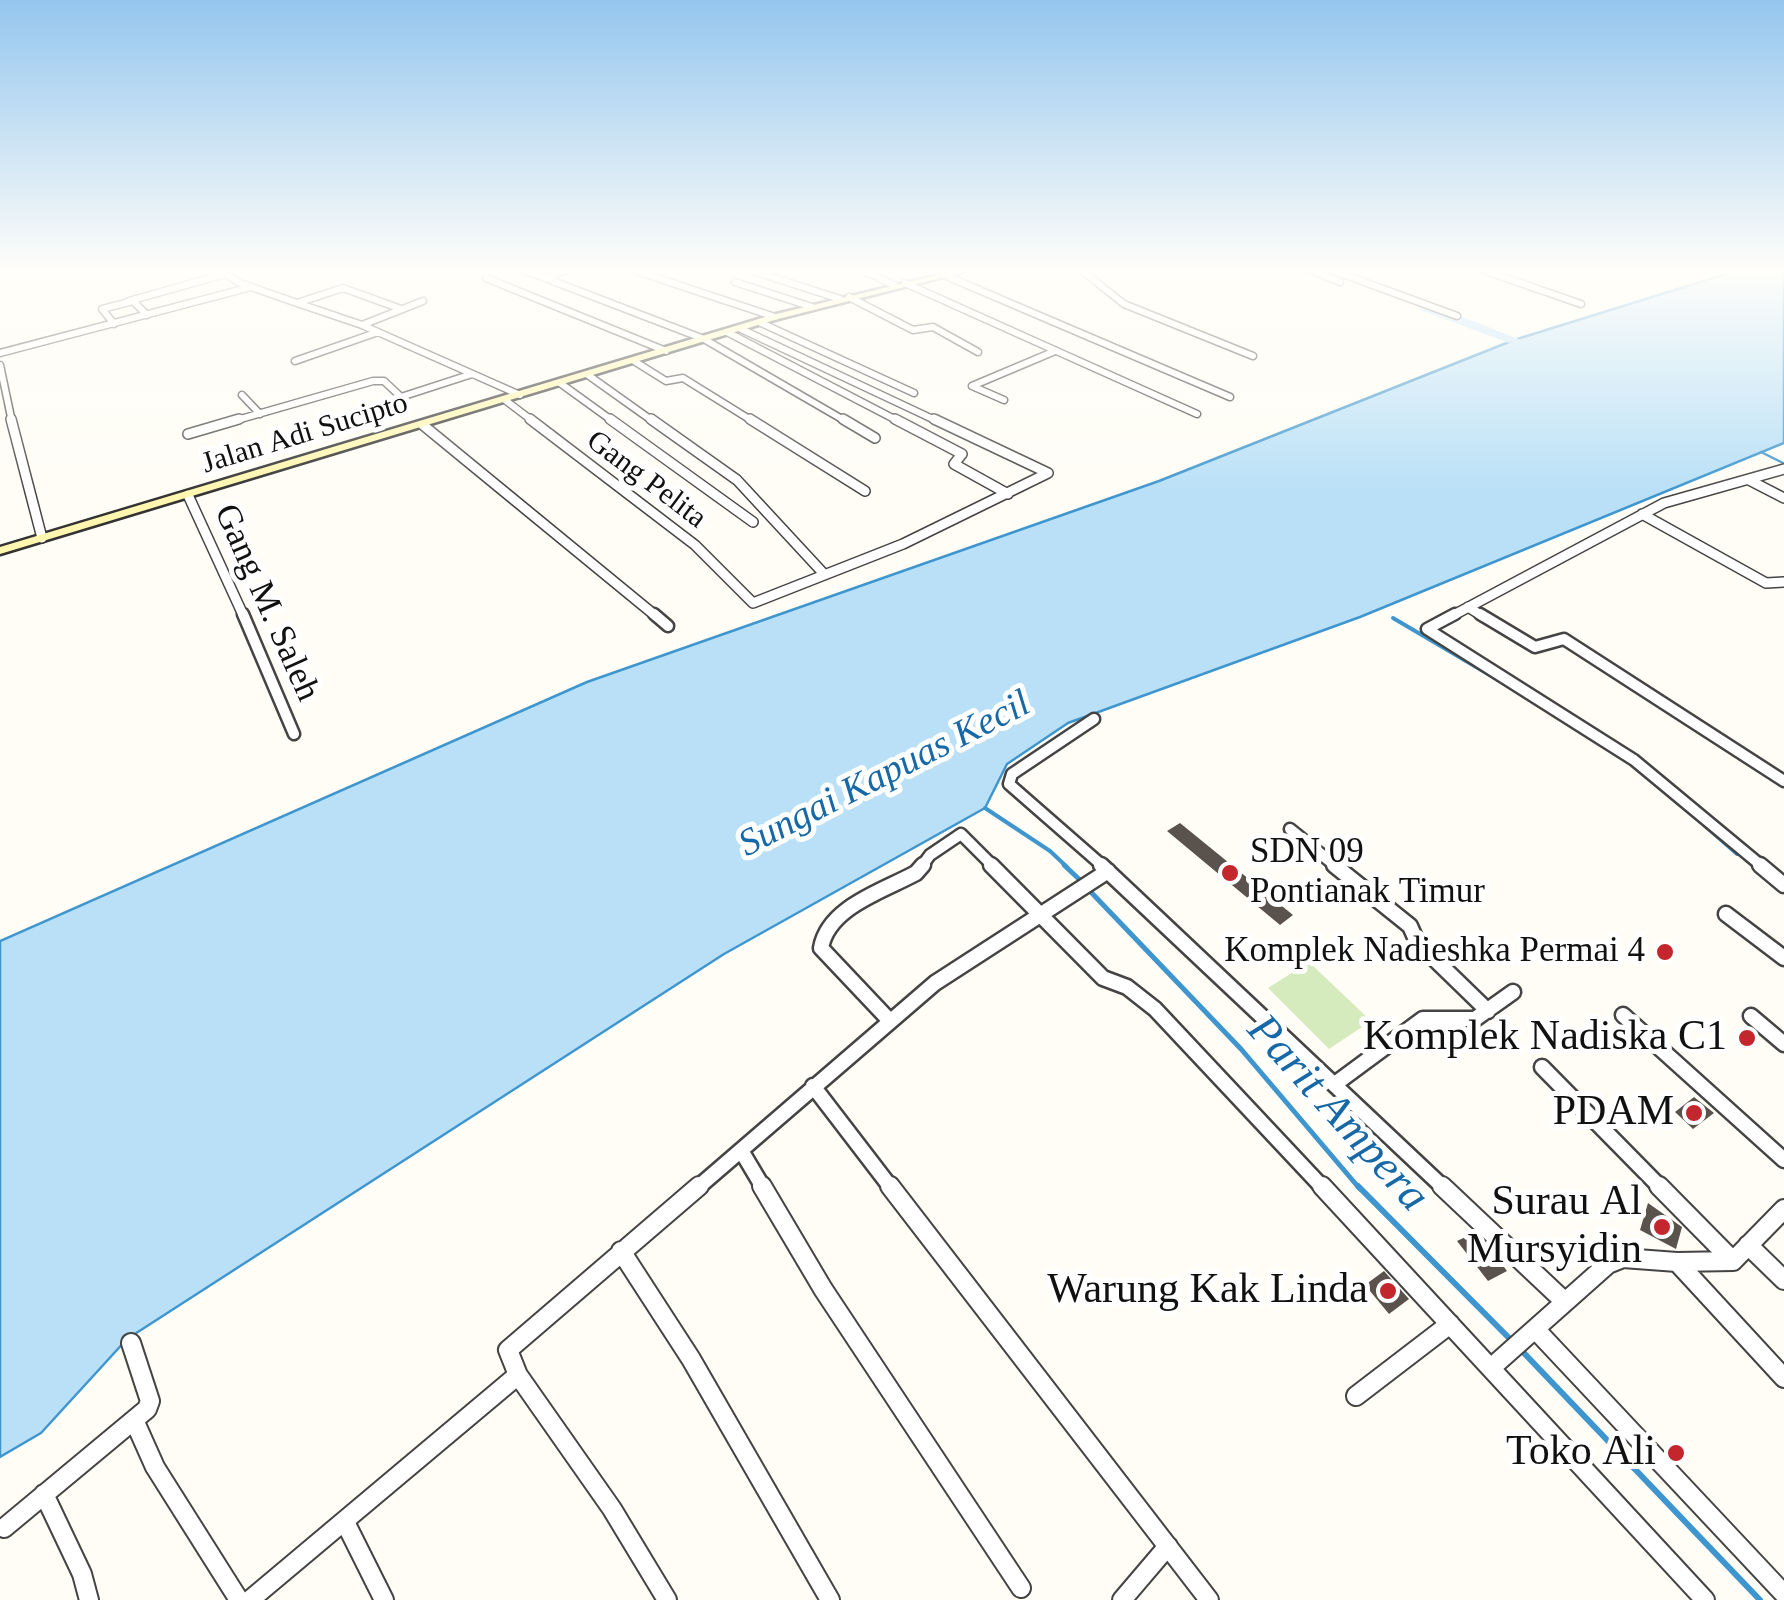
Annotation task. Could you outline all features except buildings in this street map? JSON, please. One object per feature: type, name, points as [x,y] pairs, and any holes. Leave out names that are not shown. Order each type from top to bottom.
[{"type":"main road","name":"Jalan Adi Sucipto","points":[[0,551],[689,344]]},
{"type":"street","points":[[0,353],[37,344]]},
{"type":"street","points":[[295,361],[345,344]]},
{"type":"street","points":[[404,344],[520,395]]},
{"type":"street","points":[[648,344],[666,351]]},
{"type":"street","points":[[712,344],[876,438]]},
{"type":"street","points":[[749,344],[962,454],[954,462],[1008,494]]},
{"type":"street","points":[[588,375],[737,480],[824,574],[903,544],[1047,474],[772,344]]},
{"type":"street","points":[[806,344],[914,393]]},
{"type":"street","points":[[963,344],[978,352]]},
{"type":"street","points":[[1039,344],[1197,414]]},
{"type":"street","points":[[1104,344],[1230,398]]},
{"type":"street","points":[[1222,344],[1252,356]]},
{"type":"street","points":[[1004,400],[972,386],[1055,351]]},
{"type":"street","points":[[634,361],[666,381],[683,378],[865,491]]},
{"type":"street","points":[[0,366],[3,393],[42,538]]},
{"type":"street","points":[[188,434],[374,381],[384,381],[401,397],[472,374]]},
{"type":"street","points":[[560,382],[753,522]]},
{"type":"street","points":[[242,395],[260,414]]},
{"type":"street","name":"Gang Pelita","points":[[505,400],[695,545],[753,604],[824,574]]},
{"type":"street","points":[[423,425],[668,626]]},
{"type":"street","points":[[1784,469],[1676,499],[1642,514],[1429,628],[1428,632],[1647,770],[1784,885]]},
{"type":"street","points":[[1749,480],[1784,498]]},
{"type":"street","name":"Gang M. Saleh","points":[[188,495],[223,566],[294,734]]},
{"type":"street","points":[[1642,514],[1766,583],[1784,582]]},
{"type":"street","points":[[1468,607],[1534,647],[1564,640],[1784,782]]},
{"type":"street","points":[[1094,719],[1008,780],[1564,1300]]},
{"type":"street","points":[[1290,829],[1410,926],[1417,942],[1488,1011]]},
{"type":"street","points":[[890,1021],[821,948],[823,937],[840,914],[916,873],[930,855],[961,834],[1102,978],[1137,994],[1155,1009],[1705,1600]]},
{"type":"street","points":[[666,1600],[612,1510],[518,1375],[508,1355],[511,1345],[742,1152],[890,1021],[960,966],[1108,870]]},
{"type":"street","points":[[1726,914],[1784,958]]},
{"type":"street","points":[[1336,1084],[1423,1019],[1464,1022],[1488,1011],[1513,992]]},
{"type":"street","points":[[1623,1015],[1784,1160]]},
{"type":"street","points":[[1751,1016],[1784,1044]]},
{"type":"street","points":[[1542,1067],[1733,1260]]},
{"type":"street","points":[[813,1086],[1209,1600]]},
{"type":"street","points":[[742,1152],[824,1288],[1022,1588]]},
{"type":"street","points":[[1492,1367],[1608,1264],[1623,1258],[1718,1264],[1733,1260],[1781,1218]]},
{"type":"street","points":[[1748,1246],[1784,1280]]},
{"type":"street","points":[[621,1252],[691,1359],[830,1600]]},
{"type":"street","points":[[1677,1262],[1784,1378]]},
{"type":"street","points":[[1356,1396],[1450,1324]]},
{"type":"street","points":[[1532,1334],[1784,1594]]},
{"type":"street","points":[[4,1528],[148,1409],[150,1400],[131,1342]]},
{"type":"street","points":[[250,1600],[518,1375]]},
{"type":"street","points":[[134,1420],[155,1467],[239,1600]]},
{"type":"street","points":[[44,1494],[82,1574],[88,1600]]},
{"type":"street","points":[[345,1522],[384,1600]]},
{"type":"street","points":[[1122,1600],[1168,1546]]},
{"type":"green space","points":[[1309,962],[1371,1021],[1329,1049],[1268,988]]},
{"type":"water","name":"Sungai Kapuas Kecil","points":[[1505,344],[1784,344],[1784,443],[1360,617],[1068,723],[1007,764],[985,808],[724,954],[127,1339],[41,1433],[0,1457],[0,941],[587,682],[1159,481]]},
{"type":"waterway","points":[[1761,452],[1783,463]]},
{"type":"waterway","points":[[1393,618],[1505,684]]},
{"type":"waterway","name":"Parit Ampera","points":[[985,808],[1050,851],[1067,867]]},
{"type":"waterway","points":[[1704,825],[1737,854]]},
{"type":"waterway","name":"Parit Ampera","points":[[1064,865],[1081,881]]},
{"type":"waterway","name":"Parit Ampera","points":[[1087,888],[1241,1049],[1360,1189]]},
{"type":"waterway","name":"Parit Ampera","points":[[1358,1186],[1511,1340]]},
{"type":"waterway","name":"Parit Ampera","points":[[1522,1351],[1760,1600]]},
{"type":"place","name":"SDN 09 Pontianak Timur","points":[[1230,873]]},
{"type":"place","name":"Komplek Nadieshka Permai 4","points":[[1665,952]]},
{"type":"place","name":"Komplek Nadiska C1","points":[[1747,1038]]},
{"type":"place","name":"PDAM","points":[[1694,1113]]},
{"type":"place","name":"Surau Al Mursyidin","points":[[1662,1227]]},
{"type":"place","name":"Warung Kak Linda","points":[[1388,1291]]},
{"type":"place","name":"Toko Ali","points":[[1676,1453]]}]
